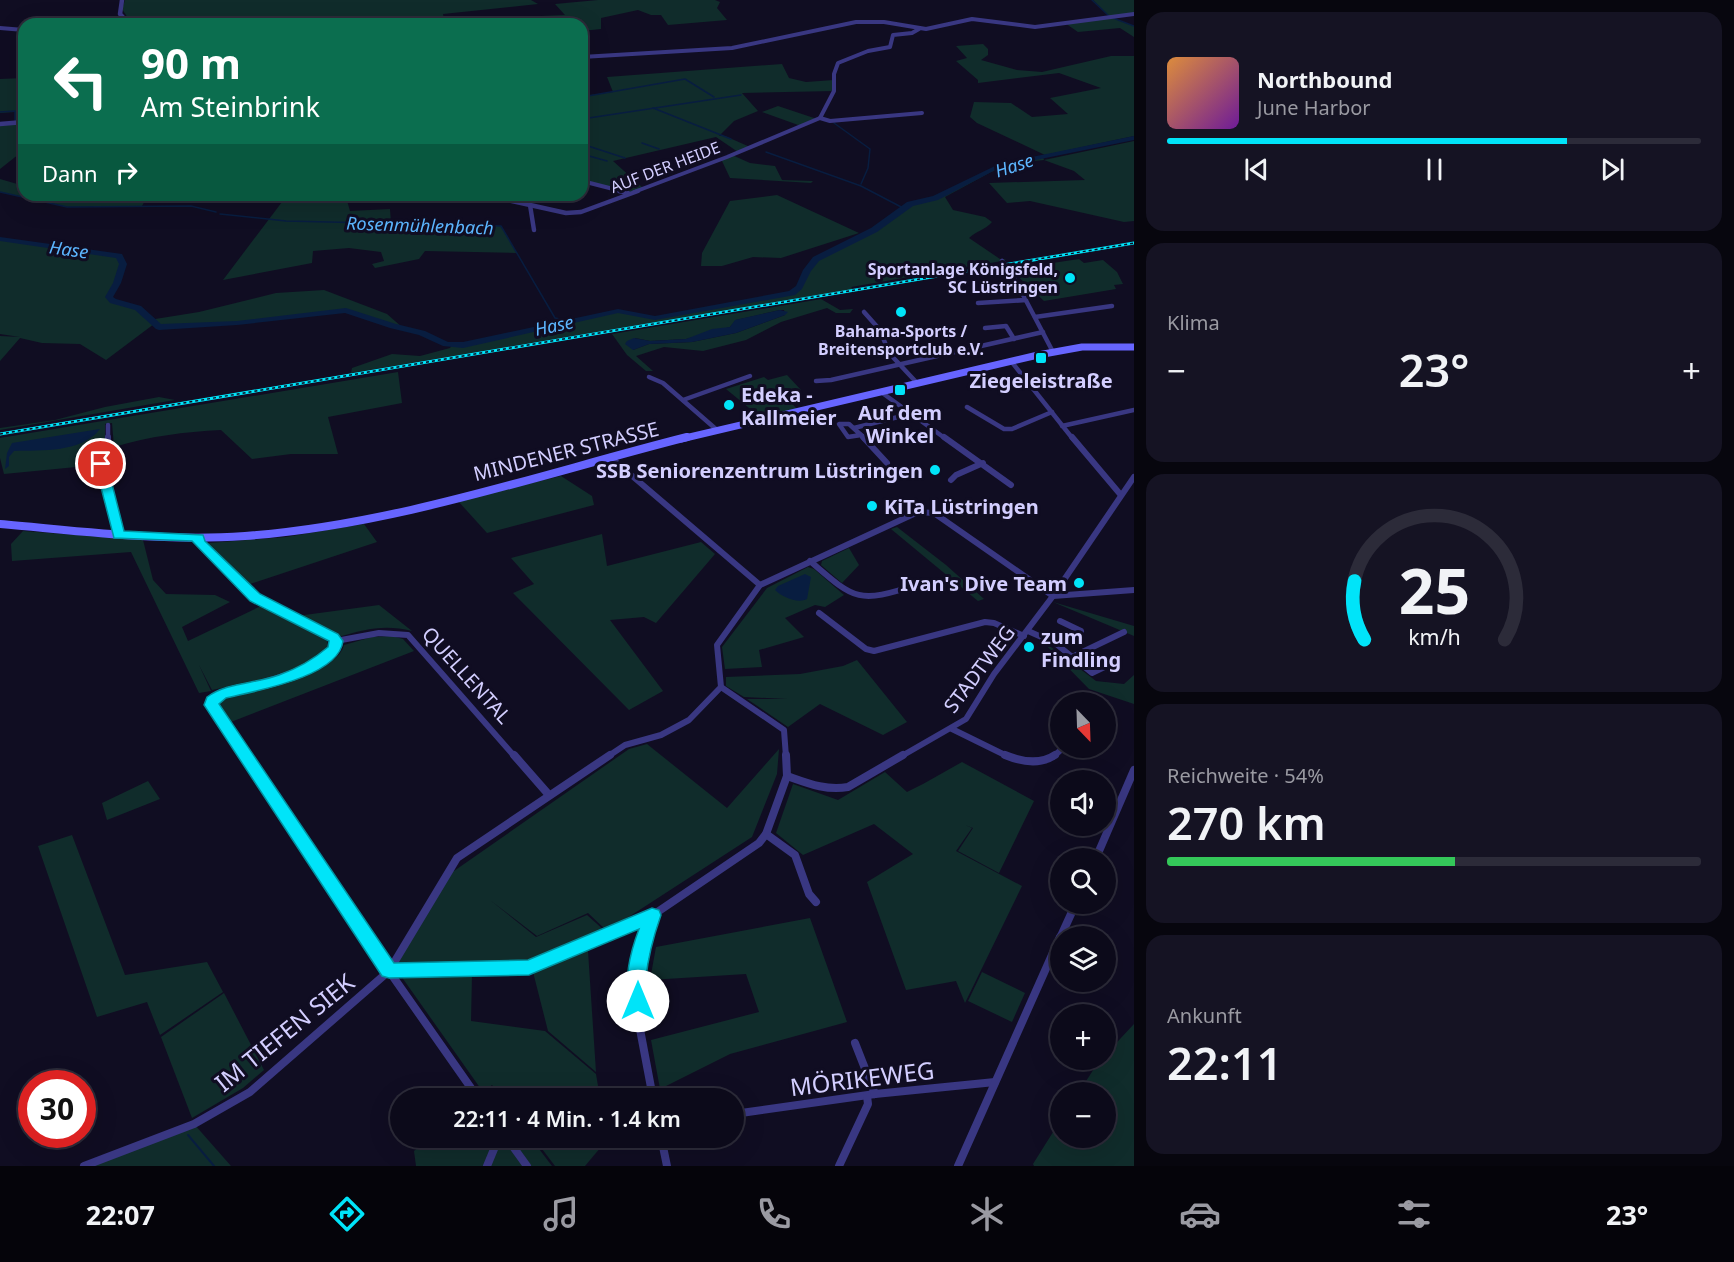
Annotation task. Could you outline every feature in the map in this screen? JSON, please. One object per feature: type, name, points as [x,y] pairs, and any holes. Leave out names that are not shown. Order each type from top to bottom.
[{"type":"main road","name":"MINDENER STRASSE","points":[[0,524],[119,535],[199,537],[274,533],[347,522],[717,430],[1011,361],[1082,347],[1134,347]]},
{"type":"street","points":[[122,0],[120,14],[124,18]]},
{"type":"street","points":[[588,57],[732,48],[862,21],[890,23],[920,29],[966,19],[1035,27],[1134,14]]},
{"type":"street","points":[[0,28],[18,30]]},
{"type":"street","points":[[920,29],[912,33],[893,35],[890,47],[868,51],[838,63],[834,74],[834,91],[820,118],[830,121],[922,113]]},
{"type":"street","name":"AUF DER HEIDE","points":[[512,201],[573,214],[727,157],[820,118]]},
{"type":"street","points":[[0,123],[18,122]]},
{"type":"street","points":[[588,183],[628,193]]},
{"type":"street","points":[[530,205],[534,230]]},
{"type":"street","points":[[1002,261],[1011,272],[1053,352]]},
{"type":"street","points":[[978,303],[1026,300]]},
{"type":"street","points":[[1035,316],[1113,306]]},
{"type":"street","points":[[864,312],[870,317],[888,346],[889,352],[917,383]]},
{"type":"street","points":[[985,328],[1006,326],[1014,339]]},
{"type":"street","points":[[816,381],[831,380],[1043,332]]},
{"type":"street","points":[[1011,361],[1120,494]]},
{"type":"street","points":[[683,400],[750,376]]},
{"type":"street","points":[[649,377],[663,383],[717,430]]},
{"type":"street","points":[[881,392],[1011,485]]},
{"type":"street","points":[[967,407],[1004,429],[1012,429],[1052,412]]},
{"type":"street","points":[[1062,426],[1134,411]]},
{"type":"street","points":[[854,428],[910,414]]},
{"type":"street","points":[[861,435],[848,436],[839,427],[844,423],[854,428],[861,435],[887,463]]},
{"type":"street","points":[[108,425],[108,448],[101,464],[101,470],[119,535]]},
{"type":"street","points":[[610,457],[760,585]]},
{"type":"street","points":[[951,480],[956,475],[982,463]]},
{"type":"street","name":"STADTWEG","points":[[787,776],[822,788],[837,790],[848,787],[966,719],[993,674],[1026,634],[1120,494],[1134,477]]},
{"type":"street","points":[[389,971],[529,968],[652,915],[759,843],[766,834],[787,776],[783,729],[721,687],[717,645],[760,585],[889,525],[926,511],[934,513],[1053,596],[1134,590]]},
{"type":"street","points":[[199,537],[199,542],[255,597],[336,641],[335,649],[322,661],[282,680],[221,694],[212,700],[212,705],[389,971],[471,1088]]},
{"type":"street","points":[[810,561],[849,595],[862,599],[880,597],[916,585]]},
{"type":"street","points":[[819,613],[866,649],[874,651],[985,622],[1055,643],[1092,673],[1119,660]]},
{"type":"street","points":[[1055,643],[1081,631],[1060,621]]},
{"type":"street","name":"QUELLENTAL","points":[[336,641],[370,632],[393,631],[408,635],[549,795]]},
{"type":"street","points":[[1072,657],[1124,632]]},
{"type":"street","name":"IM TIEFEN SIEK","points":[[84,1166],[194,1124],[249,1092],[389,971],[457,858],[625,745],[661,735],[689,720],[721,687]]},
{"type":"street","points":[[952,729],[1020,760],[1037,763],[1053,758]]},
{"type":"street","points":[[1100,848],[1134,770]]},
{"type":"street","points":[[766,834],[795,855],[809,894],[816,902]]},
{"type":"street","points":[[651,1088],[639,1024],[637,979],[644,938],[652,915]]},
{"type":"street","points":[[958,1166],[1050,961]]},
{"type":"street","points":[[838,1166],[871,1095],[855,1043]]},
{"type":"street","name":"MÖRIKEWEG","points":[[744,1113],[871,1095],[995,1082]]},
{"type":"street","points":[[487,1166],[494,1148]]},
{"type":"street","points":[[514,1148],[527,1166]]},
{"type":"street","points":[[663,1148],[667,1166]]},
{"type":"green space","points":[[125,0],[531,0],[538,4],[443,14],[444,18],[128,18],[122,9]]},
{"type":"green space","points":[[598,0],[715,0],[720,2],[717,8],[727,20],[668,25],[661,15],[651,15],[638,10],[601,18],[601,29],[588,30],[588,18],[517,18],[565,15],[555,4]]},
{"type":"green space","points":[[1093,0],[1134,0],[1134,13],[1109,16]]},
{"type":"green space","points":[[1110,17],[1134,26],[1134,37],[1120,28],[1078,32],[1065,23]]},
{"type":"green space","points":[[983,44],[988,49],[988,55],[981,60],[1017,70],[1042,72],[1111,56],[1134,56],[1134,136],[1045,155],[977,123],[970,117],[974,102],[1011,103],[1032,117],[1068,114],[1050,98],[1101,88],[1059,73],[978,83],[978,80],[956,61],[967,58],[956,46]]},
{"type":"green space","points":[[782,64],[789,78],[806,82],[834,80],[834,91],[742,93],[758,111],[734,121],[719,136],[725,136],[750,147],[738,152],[716,137],[613,161],[643,188],[629,193],[588,183],[588,95],[613,92],[607,77]]},
{"type":"green space","points":[[18,78],[18,121],[15,121],[15,112],[0,113],[0,79]]},
{"type":"green space","points":[[778,106],[817,119],[801,126],[762,112]]},
{"type":"green space","points":[[18,124],[18,155],[0,169],[0,125]]},
{"type":"green space","points":[[1134,141],[1134,221],[1124,222],[1030,201],[1007,203],[989,183],[1085,180],[1074,171],[1044,160]]},
{"type":"green space","points":[[732,155],[750,163],[775,166],[782,180],[813,181],[811,183],[730,178],[722,161],[718,160]]},
{"type":"green space","points":[[1043,157],[1044,160],[1017,163],[991,172],[945,197],[953,210],[985,217],[992,222],[969,238],[1000,259],[1006,259],[1002,261],[851,287],[853,289],[351,373],[352,368],[392,354],[420,356],[450,348],[452,345],[484,341],[502,334],[541,329],[618,311],[655,318],[792,293],[799,287],[807,270],[816,259],[874,230],[910,204],[935,198],[997,167]]},
{"type":"green space","points":[[0,179],[18,184],[18,196],[0,192]]},
{"type":"green space","points":[[777,195],[859,233],[781,258],[753,257],[722,266],[701,266],[702,253],[730,201]]},
{"type":"green space","points":[[40,201],[145,201],[142,206],[67,207]]},
{"type":"green space","points":[[283,201],[347,201],[350,211],[390,209],[391,223],[451,222],[501,226],[517,253],[425,251],[419,259],[375,268],[372,264],[384,261],[381,252],[349,248],[313,251],[312,263],[223,280]]},
{"type":"green space","points":[[0,239],[119,256],[123,264],[117,283],[109,297],[138,308],[149,320],[199,312],[276,293],[324,290],[387,314],[403,328],[351,311],[337,310],[237,323],[166,328],[154,324],[106,360],[80,344],[42,343],[20,338],[0,361],[0,336],[20,337],[0,334]]},
{"type":"green space","name":"Sportanlage Königsfeld, SC Lüstringen","points":[[1079,259],[1084,263],[1103,260],[1117,272],[1123,284],[1114,285],[1116,289],[1044,301],[1014,273],[1013,269]]},
{"type":"green space","points":[[821,299],[840,310],[853,309],[850,313],[836,313],[827,308],[781,322],[746,340],[703,351],[664,347],[636,356],[653,371],[646,371],[627,355],[612,334]],"holes":[[[784,310],[785,315],[736,333],[692,342],[649,344],[633,350],[635,338],[650,341],[686,339],[730,327],[736,320]]]},
{"type":"green space","points":[[398,372],[402,403],[328,417],[338,454],[291,454],[252,459],[221,430],[167,435],[114,447],[112,423],[105,424],[105,448],[97,465],[4,474],[0,458],[0,438]]},
{"type":"green space","points":[[787,375],[801,390],[783,394],[797,409],[760,417],[726,389],[764,377],[768,380]]},
{"type":"green space","points":[[159,397],[175,400],[0,430],[0,428],[55,420],[105,407]]},
{"type":"green space","points":[[561,476],[592,496],[594,505],[487,533],[458,501]]},
{"type":"green space","points":[[364,524],[377,542],[247,585],[208,547],[209,543],[286,537]]},
{"type":"green space","points":[[897,527],[946,565],[984,599],[978,601],[891,529]]},
{"type":"green space","points":[[23,531],[143,540],[153,580],[166,594],[215,595],[230,602],[182,627],[188,641],[261,606],[327,641],[328,647],[316,657],[289,672],[212,690],[199,665],[211,691],[199,693],[131,552],[12,561],[11,544]]},
{"type":"green space","points":[[602,534],[607,566],[701,542],[715,554],[656,623],[644,617],[610,620],[663,691],[629,710],[513,593],[534,584],[511,558]]},
{"type":"green space","points":[[849,548],[859,565],[842,583],[821,565],[822,561]]},
{"type":"green space","points":[[808,567],[814,569],[844,595],[825,607],[815,605],[785,618],[804,637],[759,650],[762,667],[725,669],[722,647],[767,588]]},
{"type":"green space","points":[[1053,602],[1134,626],[1134,636]]},
{"type":"green space","points":[[379,605],[412,631],[375,628],[338,637],[297,616]]},
{"type":"green space","points":[[392,636],[403,639],[414,651],[231,722],[218,703],[223,698],[271,687],[310,674],[326,666],[338,656],[344,645],[372,637]]},
{"type":"green space","points":[[1039,638],[1096,681],[1124,684],[1134,675],[1134,704],[1116,698],[1116,692],[1098,692],[1089,689]]},
{"type":"green space","points":[[857,660],[907,722],[883,735],[820,704],[788,727],[747,699],[787,699],[744,697],[726,686],[726,677],[800,674],[843,666]]},
{"type":"green space","points":[[647,744],[727,808],[779,749],[777,774],[752,837],[607,931],[588,913],[537,936],[490,900],[536,937],[587,915],[606,932],[588,951],[596,1072],[548,1031],[532,968],[389,971],[449,868],[454,871],[629,749]]},
{"type":"green space","points":[[962,762],[1034,801],[999,873],[958,851],[973,828],[965,825],[972,828],[956,851],[1022,886],[965,1003],[956,981],[906,990],[867,882],[913,854],[874,824],[803,855],[776,833],[793,784],[838,800],[885,772],[907,792]]},
{"type":"green space","points":[[148,781],[160,799],[107,820],[102,803]]},
{"type":"green space","points":[[72,835],[125,975],[207,962],[223,992],[160,1035],[147,1002],[97,1017],[38,846]]},
{"type":"green space","points":[[810,918],[847,1022],[730,1054],[660,1088],[651,1040],[759,1012],[746,974],[650,980],[656,947]]},
{"type":"green space","points":[[982,972],[1025,993],[1012,1022],[968,1001]]},
{"type":"green space","points":[[472,975],[471,1021],[545,1031],[596,1074],[598,1088],[495,1088],[492,1085],[488,1088],[480,1088],[401,976]]},
{"type":"green space","points":[[224,993],[264,1070],[243,1088],[192,1118],[161,1037]]},
{"type":"green space","points":[[1134,1024],[1134,1166],[1034,1166],[1033,1164],[1050,1137],[1050,1148],[1116,1148],[1116,1082],[1085,1082],[1093,1070],[1116,1070],[1116,1043]]},
{"type":"green space","points":[[194,1124],[231,1166],[84,1166]]},
{"type":"green space","points":[[418,1148],[538,1148],[552,1166],[416,1166],[414,1151]]},
{"type":"green space","points":[[541,1148],[600,1148],[585,1166],[555,1166]]},
{"type":"water","points":[[780,310],[788,312],[736,333],[692,342],[649,344],[633,350],[625,344],[634,338],[650,341],[686,339],[712,329],[730,327],[735,320]]},
{"type":"water","points":[[100,429],[92,437],[72,446],[60,449],[14,451],[9,457],[9,466],[5,469],[7,453],[12,443]]},
{"type":"water","points":[[805,574],[811,577],[807,599],[799,601],[790,599],[775,590],[778,586]]},
{"type":"waterway","points":[[1092,0],[1109,16]]},
{"type":"waterway","points":[[1113,18],[1134,26]]},
{"type":"waterway","points":[[588,96],[685,79],[714,97]]},
{"type":"waterway","points":[[654,108],[741,95]]},
{"type":"waterway","points":[[588,118],[654,108]]},
{"type":"waterway","points":[[654,108],[731,139]]},
{"type":"waterway","points":[[0,112],[15,111],[15,121]]},
{"type":"waterway","points":[[834,123],[870,149],[868,168],[861,184]]},
{"type":"waterway","name":"Hase","points":[[0,239],[119,256],[123,264],[117,283],[109,297],[113,301],[138,308],[159,327],[237,323],[346,310],[422,333],[446,344],[463,345],[618,311],[655,318],[792,293],[799,287],[807,270],[816,259],[874,230],[910,204],[935,198],[997,167],[1010,163],[1134,138]]},
{"type":"waterway","points":[[642,143],[659,149]]},
{"type":"waterway","points":[[588,146],[625,158]]},
{"type":"waterway","points":[[766,152],[861,186],[905,209]]},
{"type":"waterway","points":[[588,156],[607,161]]},
{"type":"waterway","name":"Rosenmühlenbach","points":[[0,192],[18,196]]},
{"type":"waterway","name":"Rosenmühlenbach","points":[[40,201],[67,207],[191,206],[216,212]]},
{"type":"waterway","name":"Rosenmühlenbach","points":[[220,214],[286,221],[501,226],[555,318],[569,321]]},
{"type":"waterway","points":[[188,1135],[214,1166]]},
{"type":"railway","points":[[0,434],[1134,243]]},
{"type":"place","name":"Sportanlage Königsfeld, SC Lüstringen","points":[[1070,278]]},
{"type":"place","name":"Bahama-Sports / Breitensportclub e.V.","points":[[901,312]]},
{"type":"place","name":"Ziegeleistraße","points":[[1041,358]]},
{"type":"place","name":"Auf dem Winkel","points":[[900,390]]},
{"type":"place","name":"Edeka - Kallmeier","points":[[729,405]]},
{"type":"place","name":"SSB Seniorenzentrum Lüstringen","points":[[935,470]]},
{"type":"place","name":"KiTa Lüstringen","points":[[872,506]]},
{"type":"place","name":"Ivan's Dive Team","points":[[1079,583]]},
{"type":"place","name":"zum Findling","points":[[1029,647]]},
{"type":"route","points":[[101,464],[119,535],[199,537],[199,542],[255,597],[336,641],[335,649],[322,661],[282,680],[215,696],[212,705],[389,971],[529,968],[652,915],[640,959],[637,979],[638,1001]]}]
